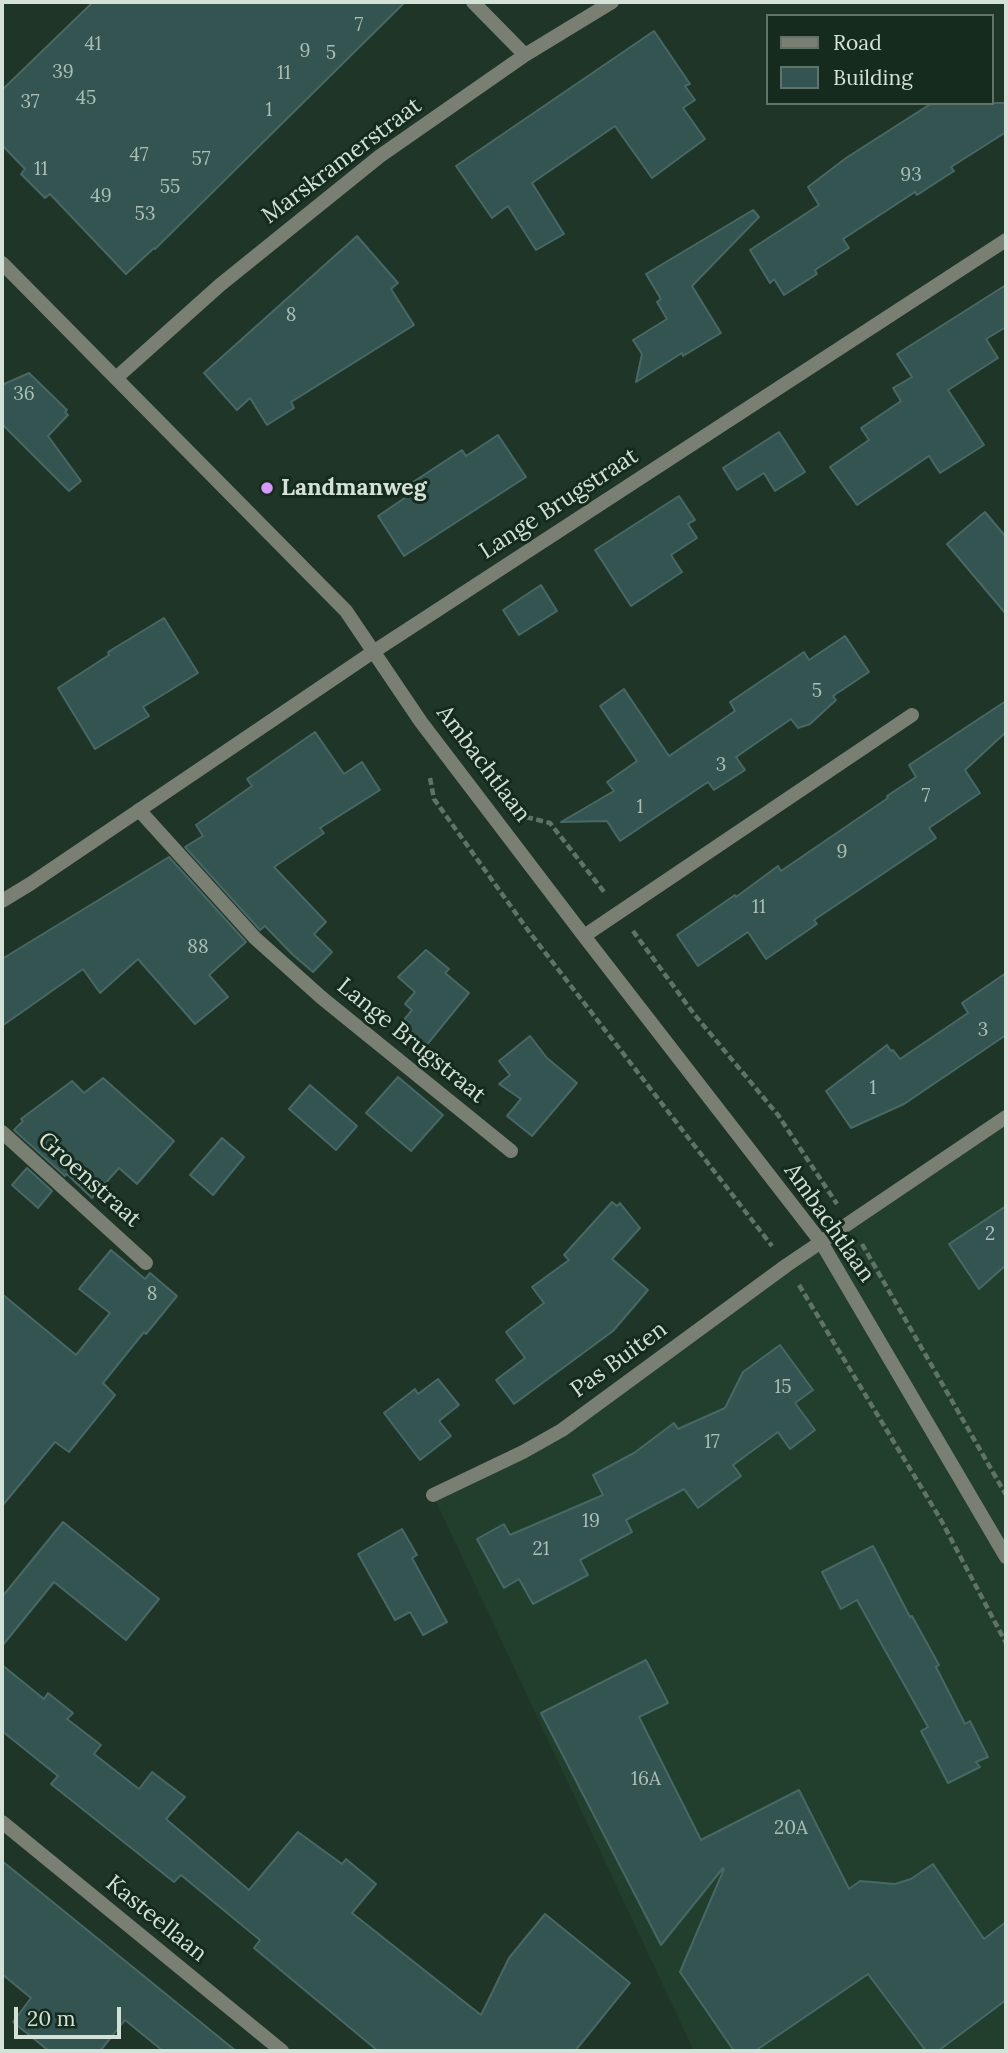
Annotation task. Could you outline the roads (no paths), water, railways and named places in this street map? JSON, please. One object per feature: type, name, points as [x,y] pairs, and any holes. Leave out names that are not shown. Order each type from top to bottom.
[{"type":"street","points":[[473,2],[525,55]]},
{"type":"street","name":"Marskramerstraat","points":[[116,379],[220,285],[380,156],[525,55],[612,2]]},
{"type":"street","name":"Lange Brugstraat","points":[[2,901],[373,652],[1006,240]]},
{"type":"street","points":[[2,263],[346,611],[373,652]]},
{"type":"street","name":"Ambachtlaan","points":[[373,652],[421,722],[487,809],[821,1242],[1006,1557]]},
{"type":"street","points":[[584,936],[912,715]]},
{"type":"street","name":"Lange Brugstraat","points":[[139,810],[255,937],[322,998],[512,1152]]},
{"type":"street","name":"Pas Buiten","points":[[433,1495],[562,1430],[787,1265],[1006,1117]]},
{"type":"street","name":"Groenstraat","points":[[2,1132],[146,1263]]},
{"type":"street","name":"Kasteellaan","points":[[2,1822],[282,2051]]},
{"type":"place","name":"Landmanweg","points":[[267,488]]}]
